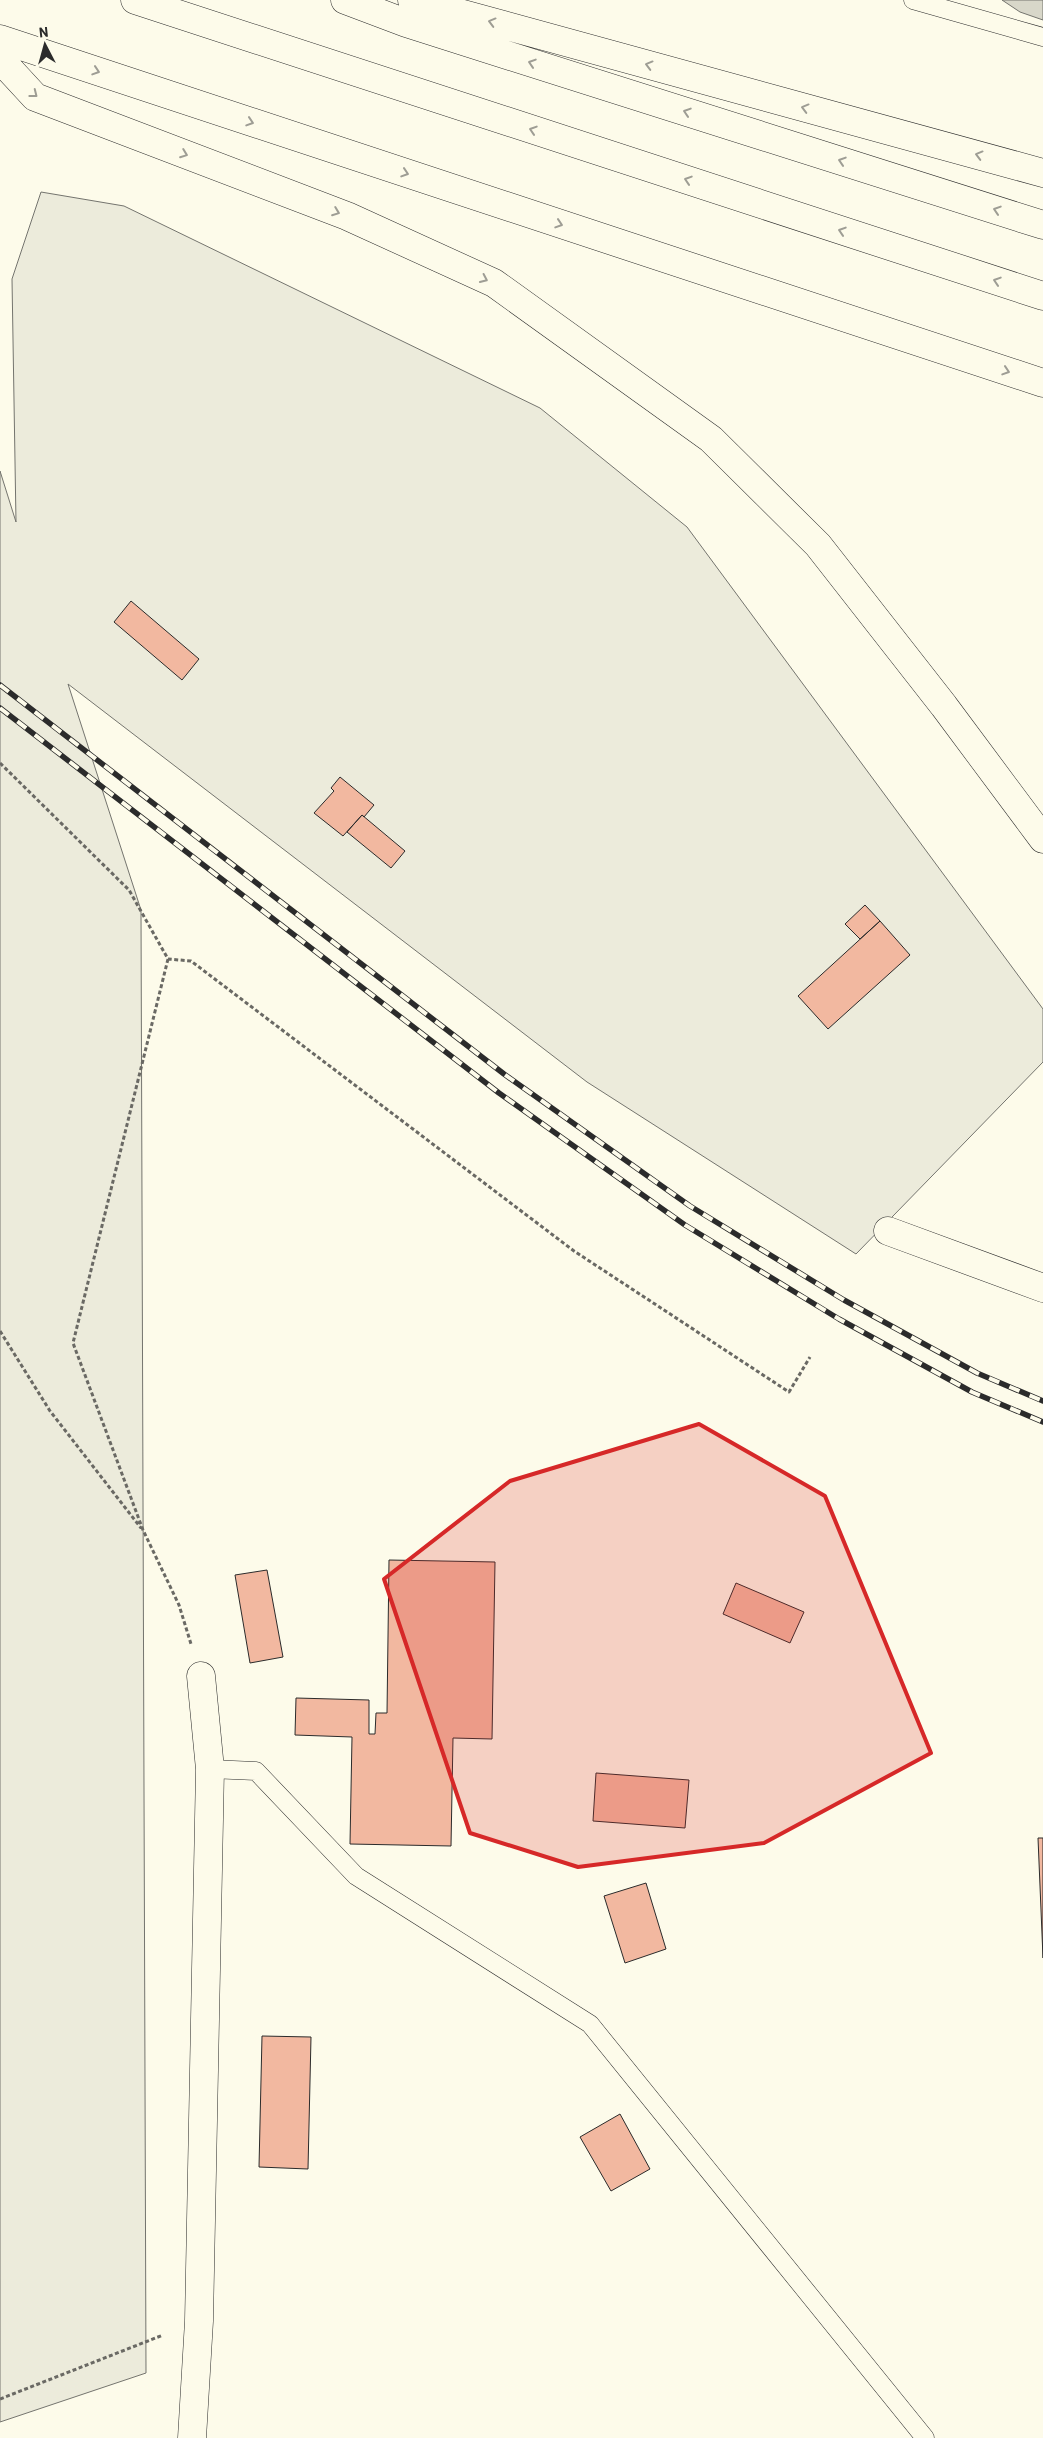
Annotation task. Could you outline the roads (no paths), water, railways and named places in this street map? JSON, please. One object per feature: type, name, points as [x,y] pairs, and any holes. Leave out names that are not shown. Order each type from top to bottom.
[{"type":"main road","points":[[135,0],[1043,296]]},
{"type":"main road","points":[[345,0],[406,23],[1043,225]]},
{"type":"main road","points":[[412,0],[1043,173]]},
{"type":"main road","points":[[0,40],[1043,383]]},
{"type":"main road","points":[[0,59],[35,97],[348,216],[494,284],[711,438],[818,545],[944,706],[1043,840]]},
{"type":"main road","points":[[888,1231],[1043,1288]]},
{"type":"main road","points":[[192,2438],[199,2321],[210,1769],[201,1676]]},
{"type":"lane","points":[[913,0],[1043,37]]},
{"type":"lane","points":[[210,1769],[256,1772],[356,1876],[590,2024],[925,2438]]},
{"type":"railway","points":[[0,685],[504,1074],[690,1206],[844,1300],[977,1373],[1043,1401]]},
{"type":"railway","points":[[0,708],[499,1093],[685,1225],[839,1319],[972,1392],[1043,1422]]}]
